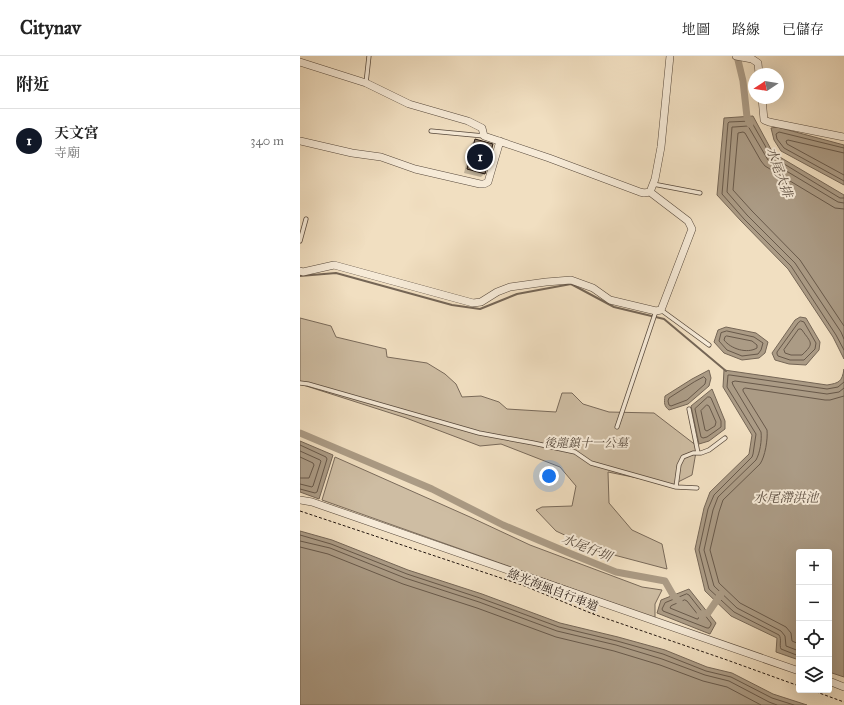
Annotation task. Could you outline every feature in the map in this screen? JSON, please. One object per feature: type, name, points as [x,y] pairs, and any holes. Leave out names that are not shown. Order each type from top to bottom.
[{"type":"street","points":[[650,192],[661,148],[670,56]]},
{"type":"street","points":[[736,56],[752,59],[758,63],[758,68]]},
{"type":"street","points":[[300,62],[366,83],[409,104],[468,121],[482,128],[484,136],[549,158],[640,192],[650,192],[688,221],[692,230],[657,312],[610,300],[593,288],[571,280],[510,287],[497,292],[480,302],[473,303],[334,265],[303,272],[300,271]]},
{"type":"street","points":[[763,104],[764,120],[844,137]]},
{"type":"street","points":[[300,142],[352,153],[381,156],[415,169],[484,184],[488,182],[500,141]]},
{"type":"street","points":[[300,500],[312,502],[796,670]]},
{"type":"street","points":[[832,683],[844,687]]},
{"type":"lane","points":[[366,83],[369,56]]},
{"type":"lane","points":[[431,131],[484,136]]},
{"type":"lane","points":[[653,184],[700,193]]},
{"type":"lane","points":[[300,241],[306,219]]},
{"type":"lane","points":[[617,427],[657,312],[709,345]]},
{"type":"lane","points":[[300,383],[479,433],[575,452],[591,463],[676,487],[697,488]]},
{"type":"lane","points":[[689,409],[698,453]]},
{"type":"lane","points":[[676,487],[679,465],[683,457],[693,453],[709,450],[725,438]]},
{"type":"path","name":"綠光海風自行車道","points":[[300,511],[522,586],[593,614],[796,685]]},
{"type":"path","points":[[821,693],[844,702]]},
{"type":"green space","name":"後龍鎮十一公墓","points":[[300,318],[331,326],[336,337],[386,349],[387,357],[427,363],[445,374],[456,384],[462,397],[481,396],[499,402],[507,409],[556,412],[562,393],[572,393],[583,404],[609,412],[654,413],[697,446],[692,475],[672,485],[608,472],[609,503],[632,530],[662,544],[667,569],[599,551],[556,531],[536,510],[542,507],[572,506],[576,486],[560,467],[501,444],[480,446],[406,418],[300,384]]},
{"type":"green space","points":[[335,457],[530,545],[642,587],[662,590],[655,604],[655,618],[322,500]]},
{"type":"water","points":[[753,116],[773,153],[844,195],[844,359],[833,337],[788,269],[717,195],[724,118]]},
{"type":"water","points":[[777,127],[844,145],[844,185],[781,151],[774,140],[771,128]]},
{"type":"water","points":[[800,317],[806,318],[820,342],[819,350],[806,365],[789,364],[775,360],[772,353],[795,320]]},
{"type":"water","points":[[726,327],[756,333],[768,342],[765,353],[759,358],[742,360],[724,353],[714,342],[718,330]]},
{"type":"water","name":"水尾滯洪池","points":[[844,369],[844,677],[832,673],[832,549],[796,549],[796,659],[776,652],[777,638],[731,616],[705,591],[695,549],[704,508],[710,492],[749,454],[752,435],[723,387],[724,370],[827,385],[839,381],[842,377]]},
{"type":"water","points":[[709,370],[711,378],[709,386],[688,404],[669,410],[667,409],[664,401],[665,396]]},
{"type":"water","points":[[712,389],[725,421],[725,429],[709,441],[699,444],[691,406]]},
{"type":"water","points":[[300,441],[333,455],[319,499],[300,492]]},
{"type":"water","points":[[300,531],[332,540],[408,570],[482,594],[560,623],[665,650],[707,667],[732,673],[773,694],[807,705],[300,705]]},
{"type":"water","points":[[689,589],[716,623],[710,634],[657,613],[661,600]]},
{"type":"building","points":[[475,139],[493,144],[485,174],[467,169]]},
{"type":"waterway","name":"水尾大排","points":[[737,56],[743,81],[747,117],[750,124]]},
{"type":"waterway","points":[[300,276],[336,273],[452,305],[480,309],[517,294],[571,284],[614,307],[664,319],[726,371]]},
{"type":"waterway","name":"水尾仔圳","points":[[300,433],[432,489],[503,525],[569,553],[616,572],[665,581],[673,595],[679,601]]},
{"type":"waterway","name":"水尾仔圳","points":[[700,614],[708,613],[721,594]]},
{"type":"place","name":"天文宮","points":[[480,157]]}]
